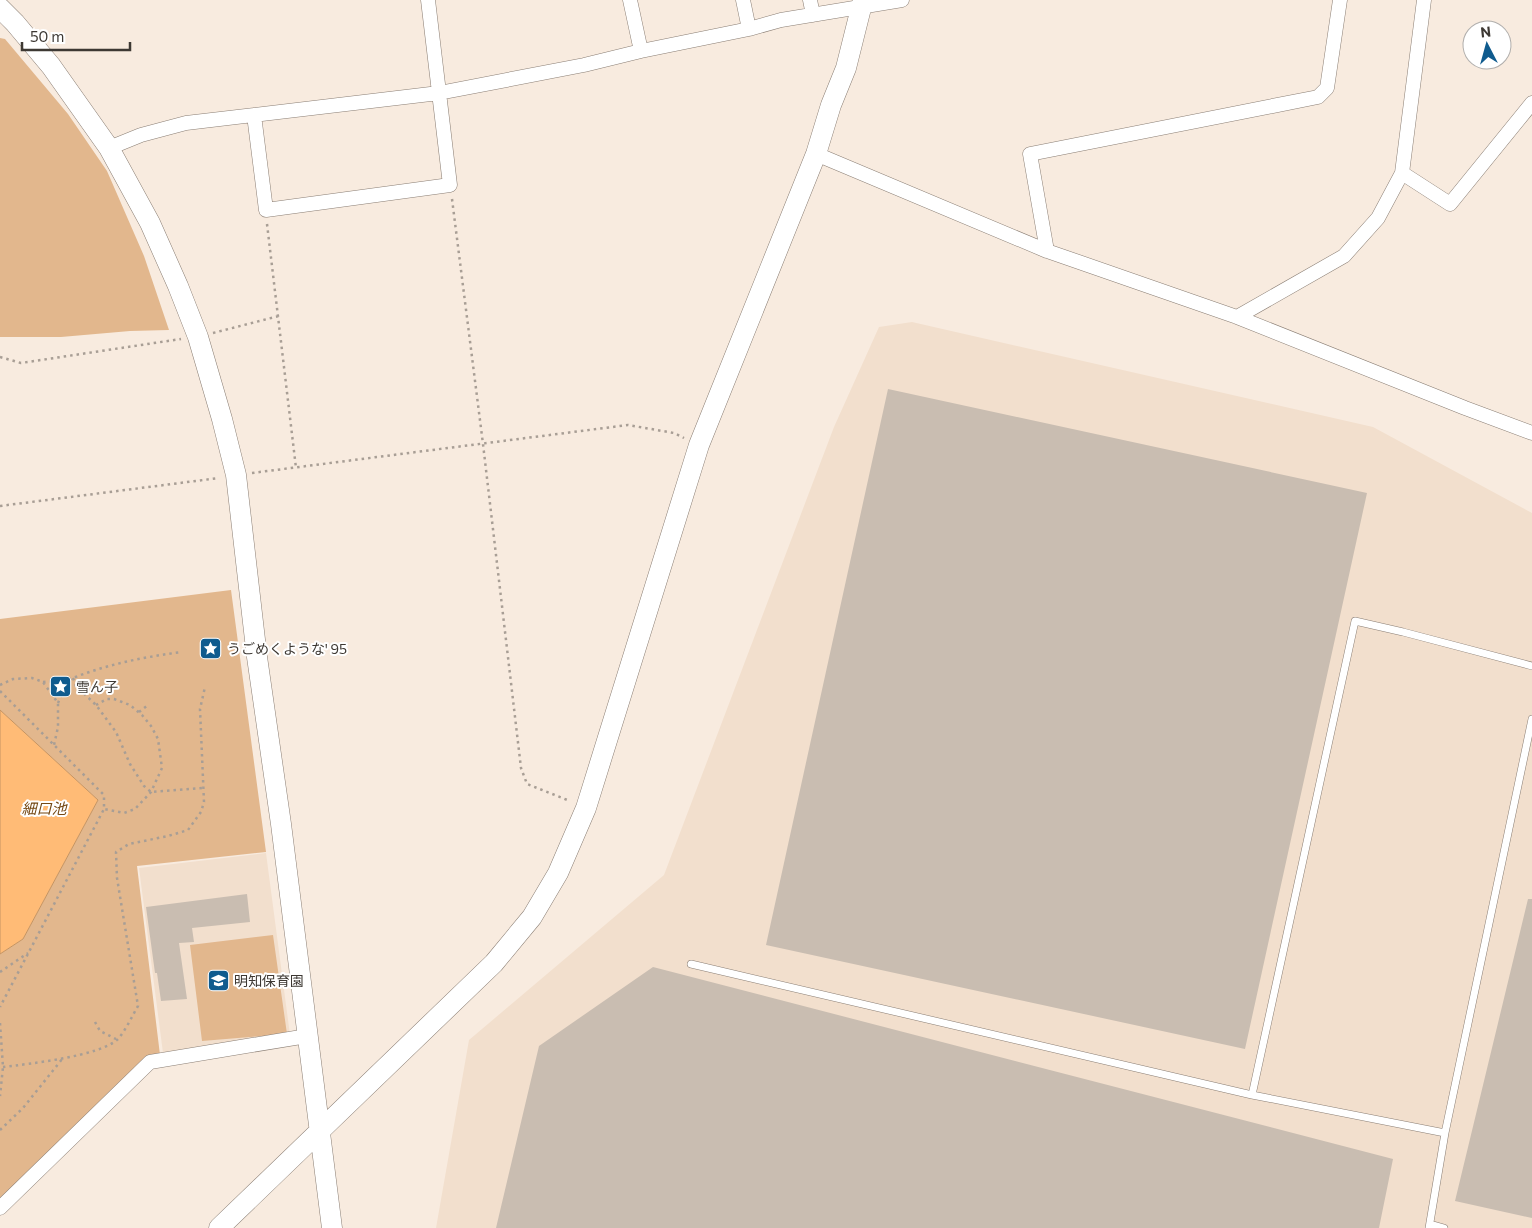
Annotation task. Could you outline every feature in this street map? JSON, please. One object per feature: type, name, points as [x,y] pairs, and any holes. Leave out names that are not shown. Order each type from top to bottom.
[{"type":"street","points":[[254,115],[266,210],[450,185],[428,0]]},
{"type":"street","points":[[630,0],[641,51]]},
{"type":"street","points":[[743,0],[749,30]]},
{"type":"street","points":[[810,0],[814,15]]},
{"type":"street","points":[[108,148],[141,135],[186,123],[439,93],[749,30],[781,20],[814,15],[862,3],[902,0]]},
{"type":"street","points":[[1047,251],[1030,154],[1318,97],[1327,88],[1340,0]]},
{"type":"street","points":[[1237,317],[1344,256],[1378,218],[1402,173],[1424,0]]},
{"type":"street","points":[[219,1228],[494,963],[532,917],[558,873],[586,808],[699,445],[816,154],[831,105],[846,68],[862,3]]},
{"type":"street","points":[[0,8],[51,66],[108,148],[150,223],[198,337],[222,419],[236,475],[257,657],[281,824],[332,1228]]},
{"type":"street","points":[[1402,173],[1450,204],[1532,103]]},
{"type":"street","points":[[816,154],[1047,251],[1237,317],[1532,433]]},
{"type":"street","points":[[0,1208],[150,1062],[307,1036]]},
{"type":"lane","points":[[1252,1096],[1355,622],[1403,632],[1532,666]]},
{"type":"lane","points":[[1444,1228],[1429,1226],[1445,1133],[1532,719]]},
{"type":"lane","points":[[692,964],[1252,1096],[1445,1133]]},
{"type":"path","points":[[450,185],[484,444],[521,768],[527,784],[586,808]]},
{"type":"path","points":[[266,210],[296,468]]},
{"type":"path","points":[[0,357],[21,363],[198,337],[279,316]]},
{"type":"path","points":[[0,506],[628,425],[674,433],[699,445]]},
{"type":"path","points":[[0,685],[14,679],[32,678],[43,682],[68,680],[92,670],[151,656],[182,652]]},
{"type":"path","points":[[73,678],[76,686],[96,706],[116,732],[130,764],[144,786],[151,792],[203,788]]},
{"type":"path","points":[[54,745],[58,726],[58,703],[68,680]]},
{"type":"path","points":[[43,682],[58,703]]},
{"type":"path","points":[[3,1067],[63,1058],[96,1050],[117,1039],[138,1006],[117,878],[116,852],[129,844],[188,830],[201,812],[204,802],[200,708],[205,687]]},
{"type":"path","points":[[0,691],[104,795],[104,809],[0,1007]]},
{"type":"path","points":[[96,706],[107,699],[114,699],[130,705],[139,712],[151,726],[158,739],[162,768],[151,792],[135,809],[124,813],[104,809]]},
{"type":"path","points":[[139,712],[148,704]]},
{"type":"path","points":[[0,972],[29,952]]},
{"type":"path","points":[[95,1022],[100,1031],[117,1039]]},
{"type":"path","points":[[0,1023],[3,1067],[0,1096]]},
{"type":"path","points":[[0,1130],[23,1108],[63,1058]]},
{"type":"shaded area","points":[[0,38],[5,39],[68,114],[107,171],[144,256],[169,330],[130,331],[61,337],[0,337]]},
{"type":"shaded area","points":[[912,322],[1373,427],[1532,513],[1532,1228],[436,1228],[469,1040],[664,875],[834,427],[879,327]]},
{"type":"shaded area","points":[[231,590],[266,852],[137,866],[160,1055],[0,1199],[0,954],[23,939],[98,800],[0,710],[0,619]]},
{"type":"shaded area","name":"明知保育園","points":[[266,853],[290,1035],[163,1053],[139,868]]},
{"type":"shaded area","points":[[273,935],[287,1034],[202,1041],[190,945]]},
{"type":"water","name":"細口池","points":[[0,710],[98,800],[23,939],[0,954]]},
{"type":"building","points":[[888,389],[1367,493],[1245,1049],[766,945]]},
{"type":"building","points":[[247,894],[250,922],[192,928],[194,942],[179,943],[187,999],[161,1001],[157,973],[155,973],[146,907]]},
{"type":"building","points":[[1528,899],[1532,899],[1532,1218],[1455,1201]]},
{"type":"building","points":[[653,967],[1393,1159],[1379,1228],[496,1228],[539,1046]]},
{"type":"place","name":"うごめくような' 95","points":[[211,649]]},
{"type":"place","name":"雪ん子","points":[[60,687]]},
{"type":"place","name":"明知保育園","points":[[218,981]]}]
